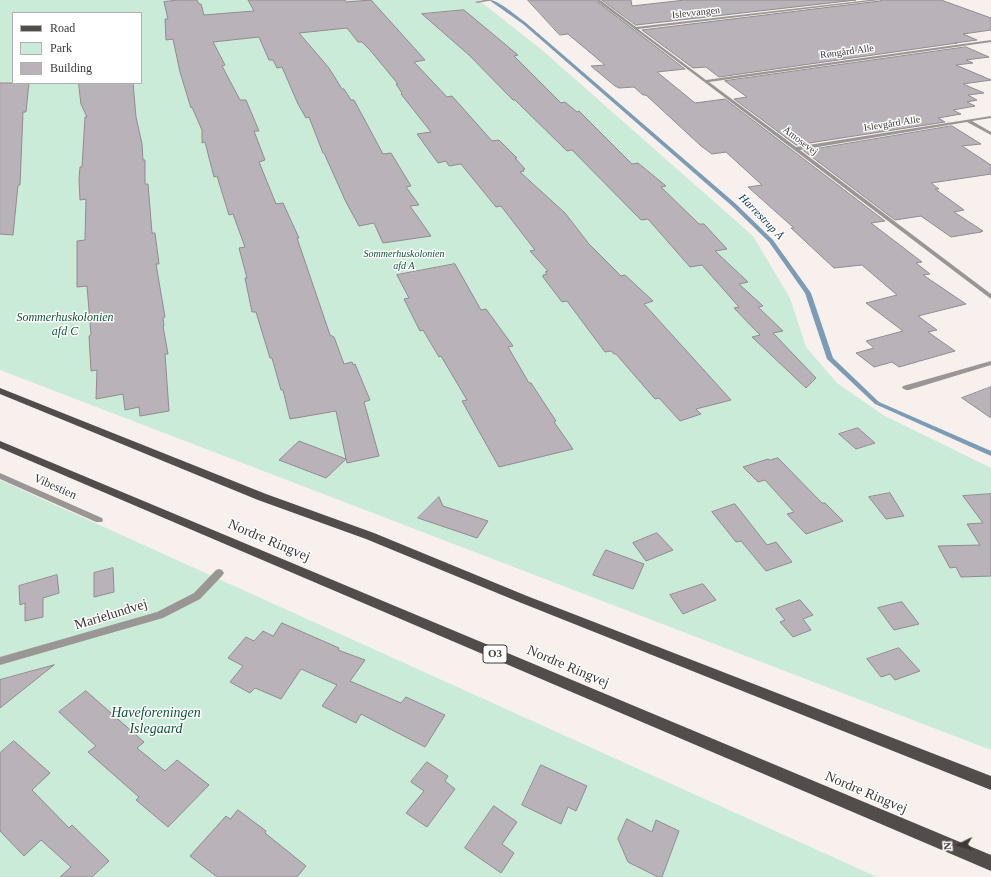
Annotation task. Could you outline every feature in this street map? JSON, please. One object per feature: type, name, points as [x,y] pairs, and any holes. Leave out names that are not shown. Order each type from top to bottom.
[{"type":"main road","points":[[0,391],[262,497],[370,536],[530,602],[991,783]]},
{"type":"main road","name":"Nordre Ringvej","points":[[0,444],[991,863]]},
{"type":"street","points":[[478,1],[492,0]]},
{"type":"street","name":"Åmosevej","points":[[598,0],[991,297]]},
{"type":"street","name":"Islevvangen","points":[[636,28],[878,0]]},
{"type":"street","name":"Røngård Alle","points":[[705,81],[991,41]]},
{"type":"street","name":"Islevgård Alle","points":[[796,149],[991,117]]},
{"type":"street","points":[[968,121],[991,134]]},
{"type":"street","points":[[906,388],[991,363]]},
{"type":"street","name":"Vibestien","points":[[0,476],[100,520]]},
{"type":"street","name":"Marielundvej","points":[[0,662],[160,615],[197,596],[219,573]]},
{"type":"green space","name":"Sommerhuskolonien afd A","points":[[0,0],[479,0],[542,50],[753,236],[790,298],[806,347],[837,383],[883,415],[991,468],[991,750],[0,370]]},
{"type":"green space","name":"Haveforeningen Islegaard","points":[[0,480],[877,877],[0,877]]},
{"type":"building","points":[[197,0],[199,4],[201,4],[204,15],[254,11],[248,0],[345,0],[346,2],[371,0],[425,60],[414,62],[447,97],[452,96],[492,141],[499,140],[517,158],[515,158],[525,169],[523,169],[524,171],[520,172],[565,213],[589,244],[621,276],[625,275],[653,301],[644,304],[731,400],[696,409],[701,414],[680,421],[659,398],[655,399],[616,354],[611,351],[605,352],[567,301],[562,302],[543,277],[543,275],[547,274],[545,272],[548,271],[530,251],[535,250],[501,206],[496,207],[461,164],[449,166],[446,161],[438,163],[417,134],[431,132],[401,94],[402,93],[396,84],[398,84],[370,50],[362,42],[358,42],[347,28],[299,33],[329,68],[351,100],[354,100],[383,154],[391,153],[411,186],[406,187],[419,205],[410,206],[431,236],[383,243],[374,223],[359,226],[323,153],[309,117],[306,118],[298,104],[282,67],[277,68],[273,60],[269,60],[259,37],[213,42],[225,65],[222,66],[240,100],[246,100],[259,131],[254,131],[265,160],[259,162],[276,204],[283,203],[299,238],[297,238],[330,335],[334,337],[344,364],[352,362],[353,365],[355,364],[370,400],[364,402],[379,456],[347,463],[336,411],[290,419],[283,390],[281,390],[256,312],[252,312],[245,278],[247,278],[239,248],[245,247],[233,214],[229,215],[217,176],[214,177],[205,142],[202,143],[202,130],[192,107],[191,108],[180,72],[173,39],[166,40],[165,19],[168,19],[164,2]]},
{"type":"building","points":[[528,0],[595,0],[685,69],[657,72],[695,103],[725,99],[885,221],[871,223],[922,262],[916,263],[930,274],[923,275],[966,304],[918,316],[937,330],[928,332],[955,351],[899,367],[892,362],[874,367],[856,353],[874,348],[866,341],[903,331],[866,303],[897,295],[862,265],[834,268],[791,228],[794,228],[748,187],[762,185],[726,152],[712,154],[701,146],[646,95],[643,95],[634,87],[619,88],[615,86],[591,66],[605,65],[568,34],[560,35]]},
{"type":"building","points":[[602,0],[631,0],[632,6],[685,0],[856,0],[636,25]]},
{"type":"building","points":[[941,0],[991,18],[991,30],[963,34],[977,40],[719,77],[706,67],[693,68],[642,30],[880,1]]},
{"type":"building","points":[[464,10],[518,55],[514,56],[561,103],[565,102],[577,112],[579,111],[632,164],[638,163],[666,186],[661,187],[699,224],[704,224],[727,249],[715,251],[748,282],[739,284],[763,306],[758,307],[783,331],[773,333],[816,378],[806,388],[752,337],[760,335],[734,308],[739,307],[702,265],[690,267],[648,219],[641,220],[572,150],[567,151],[515,100],[513,100],[469,55],[422,14]]},
{"type":"building","points":[[966,47],[989,57],[966,60],[973,63],[956,65],[991,80],[963,84],[984,93],[968,95],[977,100],[967,102],[975,106],[953,110],[961,114],[938,118],[945,122],[796,145],[734,99],[747,97],[725,81]]},
{"type":"building","points":[[0,83],[29,84],[26,112],[23,112],[20,185],[18,185],[13,235],[0,234]]},
{"type":"building","points":[[79,84],[133,84],[136,117],[142,144],[143,160],[145,160],[145,184],[148,184],[152,233],[155,233],[159,264],[156,264],[165,317],[163,318],[163,326],[168,354],[165,354],[169,411],[140,416],[139,407],[125,410],[123,394],[96,399],[97,370],[91,371],[89,336],[91,335],[87,286],[77,287],[77,241],[85,240],[86,199],[80,200],[80,167],[82,167],[85,117],[87,117],[81,104]]},
{"type":"building","points":[[952,126],[981,144],[962,146],[991,165],[991,174],[931,183],[939,189],[935,189],[964,210],[954,212],[983,231],[981,232],[951,237],[921,216],[895,220],[804,151]]},
{"type":"building","points":[[455,264],[481,310],[486,309],[513,346],[508,347],[529,383],[531,383],[556,421],[554,422],[573,449],[499,467],[462,401],[467,400],[441,356],[439,357],[423,330],[420,331],[404,299],[409,298],[397,275]]},
{"type":"building","points":[[991,387],[991,418],[962,398]]},
{"type":"building","points":[[858,428],[875,443],[856,449],[839,434]]},
{"type":"building","points":[[299,441],[346,459],[326,478],[279,460]]},
{"type":"building","points":[[778,458],[822,503],[825,503],[843,521],[806,534],[787,514],[794,512],[765,480],[758,482],[743,467],[768,459]]},
{"type":"building","points":[[890,493],[904,516],[886,519],[869,497]]},
{"type":"building","points":[[991,494],[991,576],[961,577],[956,567],[950,568],[938,546],[980,545],[967,524],[983,523],[963,496]]},
{"type":"building","points":[[439,497],[443,506],[488,521],[477,538],[418,518]]},
{"type":"building","points":[[735,504],[767,545],[776,542],[792,562],[766,571],[741,541],[736,542],[712,512]]},
{"type":"building","points":[[657,533],[673,550],[646,561],[633,543]]},
{"type":"building","points":[[606,550],[644,564],[633,589],[593,575]]},
{"type":"building","points":[[113,568],[114,592],[94,597],[94,573]]},
{"type":"building","points":[[57,575],[59,593],[43,598],[43,617],[25,621],[25,603],[20,605],[19,586]]},
{"type":"building","points":[[703,584],[716,600],[683,614],[670,595]]},
{"type":"building","points":[[800,600],[813,615],[803,619],[811,630],[793,637],[780,622],[785,620],[776,609]]},
{"type":"building","points":[[902,602],[919,624],[894,630],[878,608]]},
{"type":"building","points":[[282,623],[339,648],[338,650],[365,660],[350,681],[401,703],[406,697],[445,715],[425,747],[361,714],[356,723],[322,706],[337,685],[301,669],[281,699],[255,688],[250,693],[230,682],[243,666],[228,658],[246,637],[254,641],[263,631],[273,636]]},
{"type":"building","points":[[899,648],[920,671],[895,680],[890,674],[881,677],[867,659]]},
{"type":"building","points":[[54,665],[0,708],[0,680]]},
{"type":"building","points":[[86,691],[144,742],[137,748],[165,771],[177,760],[209,785],[168,827],[136,800],[139,797],[88,752],[96,746],[59,712]]},
{"type":"building","points":[[14,741],[50,773],[32,790],[69,828],[72,825],[109,861],[92,877],[60,877],[71,867],[41,840],[24,856],[0,831],[0,753]]},
{"type":"building","points":[[427,762],[448,776],[445,781],[455,789],[427,827],[406,813],[424,791],[411,782]]},
{"type":"building","points":[[541,765],[587,786],[576,811],[568,807],[561,824],[522,805]]},
{"type":"building","points":[[494,806],[517,822],[502,844],[514,853],[501,873],[465,848]]},
{"type":"building","points":[[238,810],[266,831],[265,833],[306,866],[297,877],[217,877],[190,856],[226,816],[230,819]]},
{"type":"building","points":[[627,819],[652,832],[656,820],[679,831],[662,877],[658,877],[628,862],[618,839]]},
{"type":"waterway","name":"Harrestrup Å","points":[[490,0],[524,23],[734,205],[771,241],[808,293],[830,359],[877,403],[991,454]]},
{"type":"park label","name":"Sommerhuskolonien afd C","points":[[65,325]]}]
